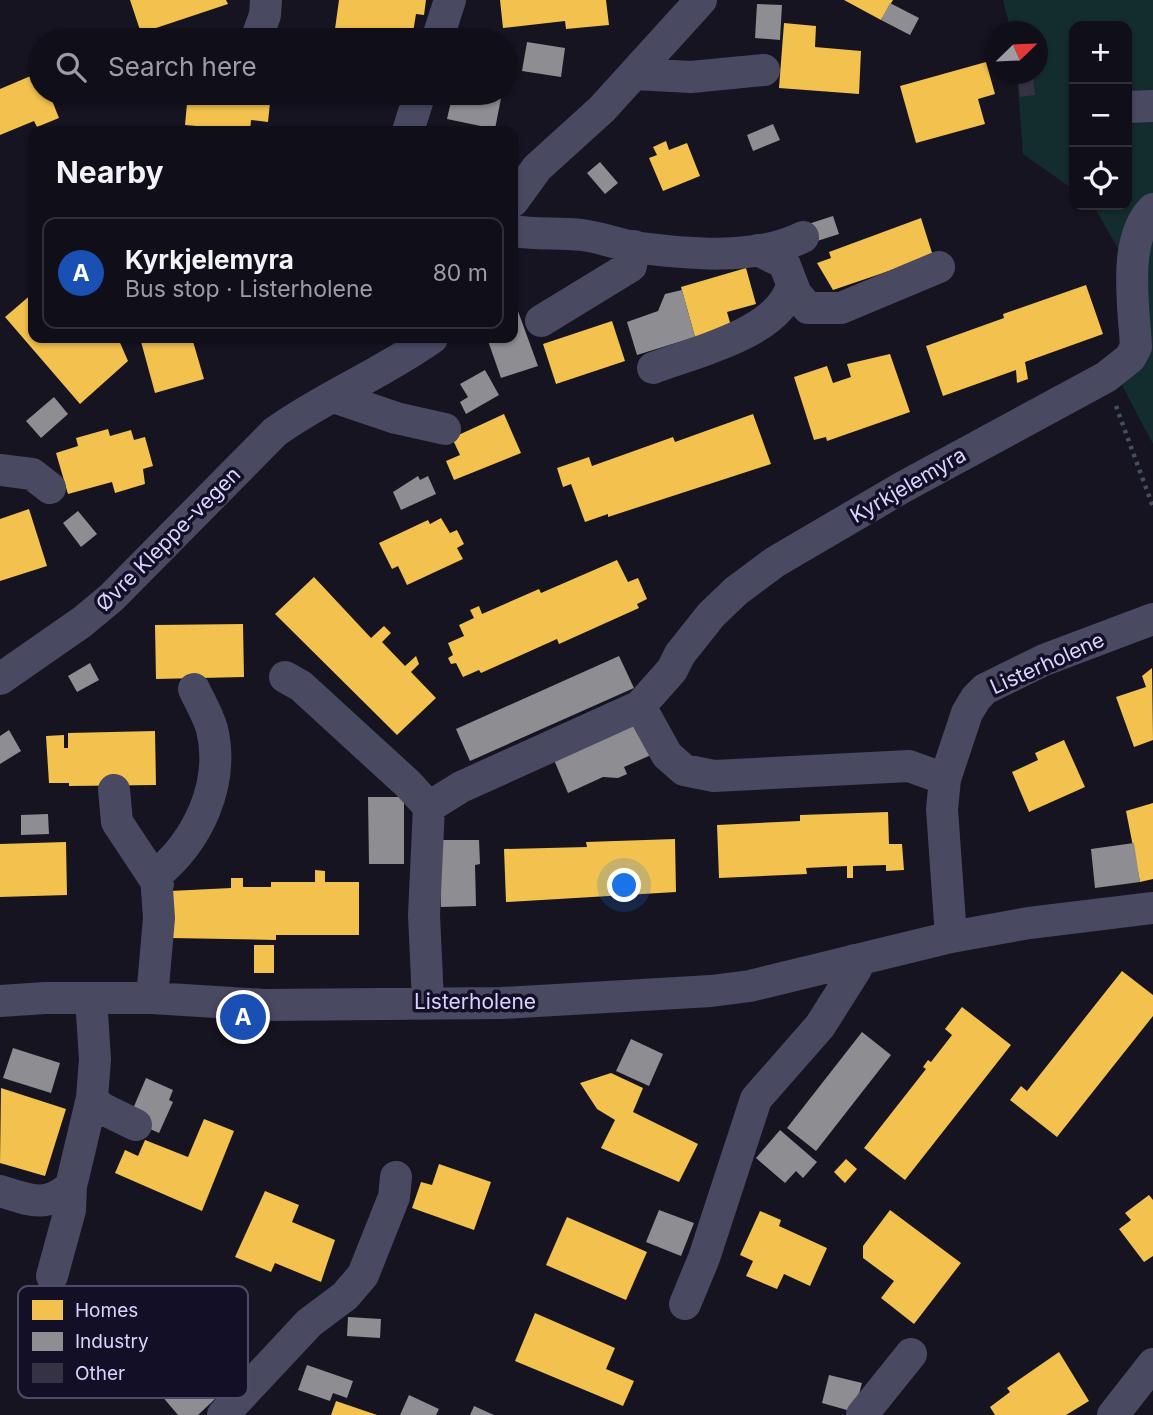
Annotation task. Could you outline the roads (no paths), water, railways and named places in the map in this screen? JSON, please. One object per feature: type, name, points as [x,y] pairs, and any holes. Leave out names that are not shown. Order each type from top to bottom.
[{"type":"street","points":[[260,28],[266,0]]},
{"type":"street","points":[[442,28],[450,0]]},
{"type":"street","points":[[518,194],[537,167],[602,109],[701,0]]},
{"type":"street","points":[[634,74],[691,77],[764,70]]},
{"type":"street","points":[[410,126],[416,105]]},
{"type":"street","points":[[1132,107],[1153,106]]},
{"type":"street","name":"Kyrkjelemyra","points":[[429,807],[461,787],[640,706],[672,670],[680,654],[711,615],[775,562],[1106,377],[1130,358],[1136,347],[1133,264],[1142,221],[1153,209]]},
{"type":"street","points":[[518,231],[586,235],[634,246],[709,253],[758,250],[790,243],[803,237]]},
{"type":"street","points":[[541,321],[631,266],[634,246]]},
{"type":"street","points":[[758,250],[784,263],[792,285],[808,308],[841,308],[939,267]]},
{"type":"street","points":[[653,368],[766,323],[789,298],[792,285]]},
{"type":"street","name":"Øvre Kleppe-vegen","points":[[0,679],[111,598],[275,432],[303,412],[384,371],[425,343]]},
{"type":"street","points":[[334,397],[396,418],[445,429]]},
{"type":"street","points":[[0,470],[32,474],[50,488]]},
{"type":"street","name":"Listerholene","points":[[951,937],[943,859],[942,809],[945,779],[967,713],[985,689],[1044,660],[1153,618]]},
{"type":"street","points":[[285,677],[301,686],[408,783],[429,807],[424,915],[428,1001]]},
{"type":"street","points":[[152,998],[158,884],[156,875],[185,846],[210,798],[213,732],[194,689]]},
{"type":"street","points":[[640,706],[667,755],[684,770],[714,776],[909,766],[945,779]]},
{"type":"street","points":[[114,790],[117,822],[158,884]]},
{"type":"street","name":"Listerholene","points":[[0,1001],[152,998],[264,1005],[428,1001],[502,1003],[711,991],[750,986],[951,937],[1029,923],[1153,908]]},
{"type":"street","points":[[685,1304],[704,1258],[755,1098],[820,1027],[856,969],[854,960]]},
{"type":"street","points":[[52,1276],[70,1210],[71,1186],[92,1098],[95,1059],[91,998]]},
{"type":"street","points":[[92,1098],[101,1108],[136,1125]]},
{"type":"street","points":[[248,1388],[309,1323],[345,1296],[363,1275],[394,1197],[396,1177]]},
{"type":"street","points":[[0,1191],[33,1201],[47,1201],[59,1198],[71,1186]]},
{"type":"street","points":[[862,1415],[911,1354]]},
{"type":"street","points":[[1113,1415],[1153,1364]]},
{"type":"street","points":[[223,1415],[239,1398]]},
{"type":"place","name":"Kyrkjelemyra","points":[[243,1017]]}]
